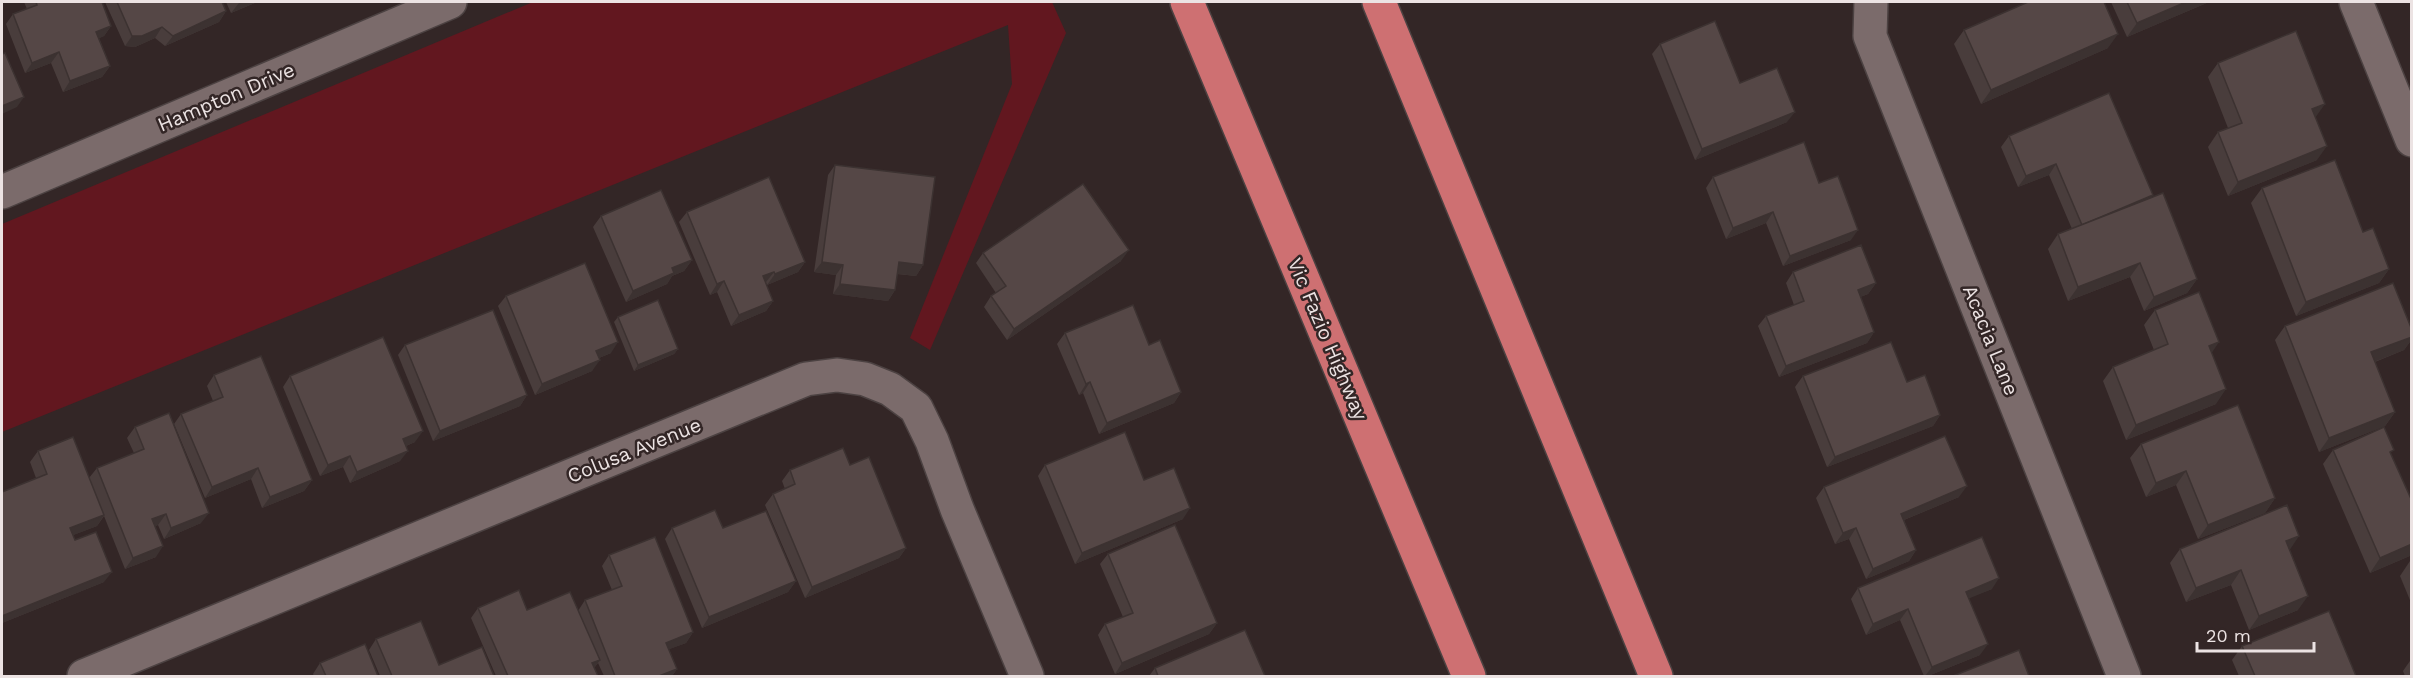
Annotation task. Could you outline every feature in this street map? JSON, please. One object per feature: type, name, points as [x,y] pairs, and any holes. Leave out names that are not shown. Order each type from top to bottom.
[{"type":"highway","name":"Vic Fazio Highway","points":[[1187,2],[1468,676]]},
{"type":"highway","points":[[1379,2],[1656,676]]},
{"type":"street","name":"Hampton Drive","points":[[2,192],[403,11],[450,2]]},
{"type":"street","name":"Acacia Lane","points":[[1871,2],[1870,36],[2124,676]]},
{"type":"street","points":[[2356,2],[2412,140]]},
{"type":"street","name":"Colusa Avenue","points":[[84,676],[806,379],[837,375],[865,379],[890,389],[916,408],[932,441],[957,509],[1027,676]]},
{"type":"shaded area","points":[[533,2],[1052,2],[1066,33],[930,350],[910,338],[1012,84],[1008,25],[2,432],[2,224]]},
{"type":"building","points":[[36,2],[102,2],[111,26],[96,32],[110,66],[70,81],[59,52],[32,63],[13,14],[37,5]]},
{"type":"building","points":[[117,2],[222,2],[226,11],[173,36],[162,27],[142,36],[132,36]]},
{"type":"building","points":[[2028,2],[2104,2],[2118,34],[1991,90],[1964,30]]},
{"type":"building","points":[[2127,2],[2186,2],[2137,23]]},
{"type":"building","points":[[1715,21],[1740,83],[1777,68],[1795,112],[1702,149],[1660,44]]},
{"type":"building","points":[[2296,31],[2325,104],[2312,109],[2327,146],[2238,182],[2218,132],[2242,123],[2218,63]]},
{"type":"building","points":[[5,53],[24,97],[2,106],[2,54]]},
{"type":"building","points":[[2109,93],[2153,195],[2082,225],[2056,164],[2026,176],[2009,136]]},
{"type":"building","points":[[1804,142],[1819,183],[1838,176],[1858,230],[1790,256],[1773,212],[1733,228],[1713,177]]},
{"type":"building","points":[[2335,160],[2363,232],[2373,228],[2389,269],[2306,302],[2262,188]]},
{"type":"building","points":[[835,165],[935,177],[923,265],[899,262],[895,290],[840,284],[843,265],[822,262]]},
{"type":"building","points":[[769,177],[805,262],[775,274],[774,272],[763,276],[773,301],[739,315],[724,281],[717,284],[687,212]]},
{"type":"building","points":[[1083,184],[1129,250],[1014,329],[991,296],[1006,286],[983,253]]},
{"type":"building","points":[[661,190],[692,260],[672,268],[674,273],[633,291],[601,216]]},
{"type":"building","points":[[2163,193],[2197,279],[2154,297],[2140,263],[2078,287],[2058,234]]},
{"type":"building","points":[[1861,245],[1876,283],[1858,290],[1874,332],[1786,366],[1766,316],[1804,301],[1793,272]]},
{"type":"building","points":[[585,263],[618,342],[596,351],[600,360],[542,384],[506,296]]},
{"type":"building","points":[[2393,283],[2412,330],[2412,337],[2371,352],[2395,412],[2329,438],[2285,326]]},
{"type":"building","points":[[2199,292],[2219,342],[2209,346],[2226,389],[2136,425],[2113,367],[2168,344],[2155,310]]},
{"type":"building","points":[[658,300],[678,349],[638,365],[618,317]]},
{"type":"building","points":[[1133,305],[1149,345],[1160,340],[1181,392],[1107,423],[1090,382],[1086,384],[1065,333]]},
{"type":"building","points":[[493,310],[527,395],[440,431],[405,345]]},
{"type":"building","points":[[383,337],[423,431],[403,439],[408,451],[357,472],[350,456],[328,465],[290,376]]},
{"type":"building","points":[[1891,342],[1907,382],[1925,375],[1940,415],[1835,457],[1803,376]]},
{"type":"building","points":[[261,356],[312,480],[270,497],[258,468],[212,487],[181,414],[223,397],[214,375]]},
{"type":"building","points":[[2238,405],[2275,498],[2208,525],[2186,471],[2156,483],[2141,444]]},
{"type":"building","points":[[169,413],[209,513],[171,528],[166,514],[152,519],[163,546],[133,558],[97,468],[144,449],[135,427]]},
{"type":"building","points":[[2384,427],[2394,450],[2390,452],[2412,501],[2412,544],[2380,558],[2333,450]]},
{"type":"building","points":[[1125,432],[1144,480],[1174,468],[1190,508],[1082,553],[1045,465]]},
{"type":"building","points":[[1945,436],[1967,486],[1901,514],[1916,550],[1873,569],[1856,528],[1843,533],[1824,487]]},
{"type":"building","points":[[73,437],[104,515],[70,528],[75,540],[96,532],[112,572],[2,616],[2,492],[47,474],[38,451]]},
{"type":"building","points":[[843,448],[850,465],[869,457],[906,548],[812,587],[773,494],[795,484],[790,470]]},
{"type":"building","points":[[2287,505],[2299,536],[2286,541],[2308,596],[2259,616],[2241,570],[2196,588],[2180,549]]},
{"type":"building","points":[[715,510],[723,528],[766,511],[796,581],[709,617],[672,528]]},
{"type":"building","points":[[1175,525],[1217,623],[1122,663],[1105,624],[1133,613],[1108,554]]},
{"type":"building","points":[[655,537],[693,632],[666,643],[677,669],[659,676],[615,676],[585,600],[622,586],[609,555]]},
{"type":"building","points":[[1982,537],[1999,578],[1966,592],[1988,644],[1932,667],[1908,609],[1873,624],[1858,588]]},
{"type":"building","points":[[519,590],[527,610],[570,592],[600,660],[592,663],[598,676],[508,676],[478,608]]},
{"type":"building","points":[[2329,611],[2356,676],[2255,676],[2242,646]]},
{"type":"building","points":[[421,621],[439,665],[482,647],[494,676],[392,676],[376,639]]},
{"type":"building","points":[[1245,630],[1265,676],[1158,676],[1155,668]]},
{"type":"building","points":[[365,644],[378,676],[326,676],[320,663]]},
{"type":"building","points":[[2019,650],[2029,676],[1953,676]]}]
